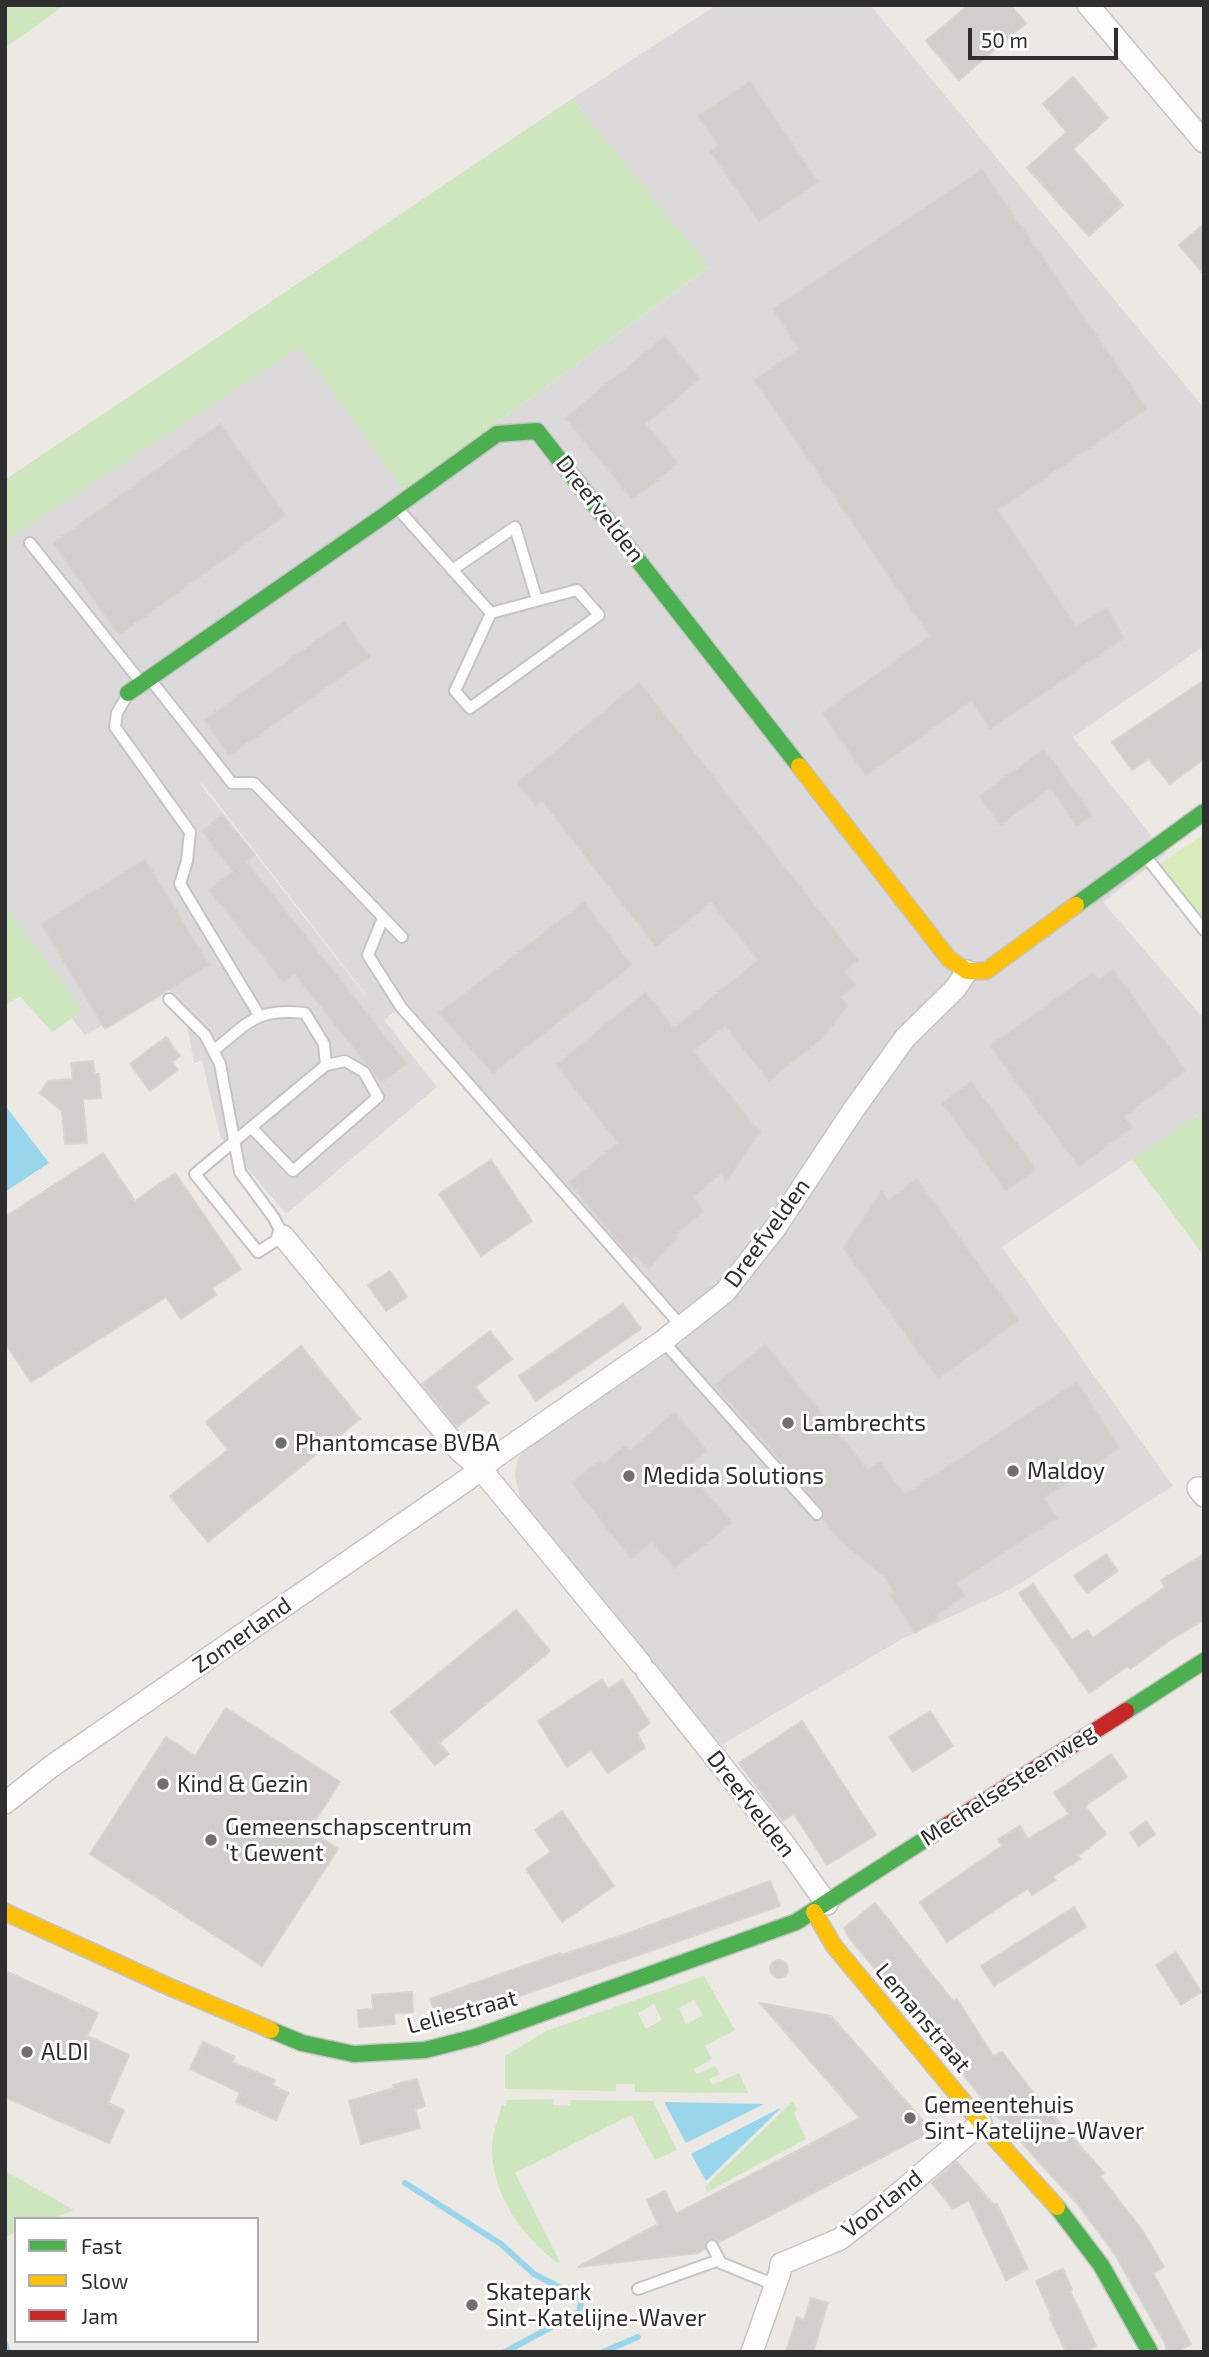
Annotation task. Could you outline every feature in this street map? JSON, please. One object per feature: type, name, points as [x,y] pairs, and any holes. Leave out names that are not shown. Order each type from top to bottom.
[{"type":"street","points":[[1087,5],[1204,142]]},
{"type":"street","name":"Dreefvelden","points":[[140,685],[397,507],[497,434],[537,431],[636,554],[949,959],[967,971],[955,989],[905,1038],[749,1263],[725,1292],[663,1341],[480,1468]]},
{"type":"street","points":[[967,971],[986,971],[1204,812]]},
{"type":"street","name":"Dreefvelden","points":[[283,1236],[460,1451],[480,1468],[644,1668],[785,1845],[821,1908]]},
{"type":"street","name":"Zomerland","points":[[5,1803],[52,1766],[468,1479],[480,1468]]},
{"type":"street","name":"Mechelsesteenweg","points":[[821,1908],[961,1815],[1204,1661]]},
{"type":"street","name":"Leliestraat","points":[[5,1912],[302,2043],[354,2053],[425,2050],[476,2037],[796,1922],[821,1908]]},
{"type":"street","name":"Lemanstraat","points":[[821,1908],[834,1946],[981,2123],[1066,2217],[1107,2275],[1150,2352]]},
{"type":"street","name":"Voorland","points":[[752,2352],[781,2264],[840,2239],[981,2123]]},
{"type":"lane","points":[[397,507],[491,613]]},
{"type":"lane","points":[[452,570],[514,527],[537,600]]},
{"type":"lane","points":[[30,543],[140,685],[232,783],[254,783],[402,937]]},
{"type":"lane","points":[[577,590],[599,615],[470,708],[455,691],[491,613],[577,590]]},
{"type":"lane","points":[[140,685],[117,713],[115,727],[190,832],[187,861],[180,884],[259,1015]]},
{"type":"lane","points":[[1144,855],[1204,929]]},
{"type":"lane","points":[[383,918],[369,955],[401,1007],[682,1326]]},
{"type":"lane","points":[[169,999],[205,1035],[220,1064],[235,1142],[240,1172],[274,1218],[283,1236],[258,1252],[195,1174],[235,1142],[252,1128],[327,1065],[345,1061],[364,1072],[378,1097],[293,1171],[252,1128]]},
{"type":"lane","points":[[213,1051],[259,1015],[279,1010],[305,1013],[324,1044],[327,1065]]},
{"type":"lane","points":[[663,1341],[817,1514]]},
{"type":"lane","points":[[712,2246],[721,2263],[775,2285]]},
{"type":"lane","points":[[638,2289],[719,2260]]},
{"type":"shaded area","points":[[716,5],[870,5],[1204,408],[1204,646],[1073,737],[1166,854],[1103,902],[1204,1019],[1204,1111],[1002,1247],[1173,1486],[1011,1589],[902,1639],[721,1745],[520,1499],[515,1476],[517,1461],[533,1440],[686,1340],[415,1012],[406,1003],[384,1020],[437,1087],[286,1214],[220,1136],[202,1060],[194,1063],[184,1007],[168,989],[85,1035],[5,935],[5,537],[8,539],[300,346],[404,491],[708,268],[572,99]],"holes":[[[202,783],[366,996],[200,784]]]},
{"type":"green space","points":[[5,5],[65,5],[5,48]]},
{"type":"green space","points":[[572,99],[709,267],[404,491],[300,347],[5,541],[5,480]]},
{"type":"green space","points":[[1204,834],[1204,922],[1158,865]]},
{"type":"green space","points":[[5,906],[83,1010],[52,1032],[20,996],[5,1006]]},
{"type":"green space","points":[[1204,1111],[1204,1256],[1132,1159]]},
{"type":"green space","points":[[704,1976],[735,2030],[705,2046],[712,2059],[694,2069],[697,2074],[715,2066],[720,2074],[709,2079],[712,2085],[739,2073],[748,2093],[635,2092],[635,2084],[616,2084],[616,2091],[505,2089],[505,2056],[546,2031]],"holes":[[[694,2000],[703,2015],[686,2024],[679,2008]],[[654,2004],[662,2020],[646,2029],[638,2013]]]},
{"type":"green space","points":[[554,2099],[553,2105],[570,2106],[571,2100],[653,2101],[677,2150],[655,2160],[631,2115],[515,2173],[560,2262],[556,2262],[531,2239],[511,2212],[497,2182],[492,2148],[502,2105],[506,2106],[507,2100]]},
{"type":"green space","points":[[793,2101],[797,2109],[794,2113],[806,2139],[707,2192],[705,2187]]},
{"type":"green space","points":[[5,2171],[74,2210],[56,2217],[14,2217],[14,2233],[5,2237]]},
{"type":"water","points":[[5,1105],[49,1163],[5,1192]]},
{"type":"water","points":[[664,2102],[764,2104],[686,2143]]},
{"type":"water","points":[[782,2107],[706,2181],[691,2154]]},
{"type":"building","points":[[968,5],[1010,5],[1026,23],[959,80],[926,41]]},
{"type":"building","points":[[1073,77],[1108,118],[1073,149],[1123,205],[1089,236],[1027,168],[1067,132],[1043,104]]},
{"type":"building","points":[[750,81],[818,182],[759,222],[710,151],[718,145],[698,116]]},
{"type":"building","points":[[982,169],[1147,409],[998,510],[1076,625],[1107,608],[1124,638],[991,729],[971,701],[866,776],[822,713],[930,636],[754,380],[799,349],[773,309]]},
{"type":"building","points":[[1204,224],[1204,274],[1179,245]]},
{"type":"building","points":[[665,336],[700,379],[646,424],[678,463],[633,500],[565,418]]},
{"type":"building","points":[[220,424],[286,515],[119,635],[53,543]]},
{"type":"building","points":[[344,621],[370,657],[229,756],[204,720]]},
{"type":"building","points":[[1204,680],[1204,759],[1170,784],[1149,759],[1132,770],[1112,742]]},
{"type":"building","points":[[639,682],[858,960],[844,972],[856,985],[841,997],[848,1006],[821,1039],[769,1081],[725,1026],[693,1051],[760,1132],[726,1182],[721,1174],[693,1197],[704,1211],[675,1235],[677,1238],[649,1269],[635,1255],[632,1258],[569,1182],[618,1143],[556,1065],[645,992],[674,1028],[758,960],[711,902],[656,947],[542,801],[536,806],[517,783]]},
{"type":"building","points":[[1044,749],[1092,815],[1077,826],[1050,788],[1000,825],[979,796]]},
{"type":"building","points":[[222,814],[255,855],[247,862],[407,1064],[381,1083],[295,974],[283,982],[209,890],[233,872],[202,831]]},
{"type":"building","points":[[145,859],[209,965],[105,1029],[41,924]]},
{"type":"building","points":[[584,902],[632,965],[493,1073],[439,1013]]},
{"type":"building","points":[[1113,969],[1186,1071],[1124,1116],[1133,1127],[1079,1167],[990,1046],[1093,972],[1099,980]]},
{"type":"building","points":[[166,1037],[180,1056],[172,1062],[178,1070],[150,1091],[130,1064]]},
{"type":"building","points":[[93,1061],[95,1074],[99,1074],[101,1098],[83,1099],[87,1143],[65,1144],[62,1111],[40,1093],[48,1081],[73,1079],[71,1063]]},
{"type":"building","points":[[971,1081],[1036,1169],[1006,1191],[942,1103]]},
{"type":"building","points":[[103,1153],[135,1201],[175,1173],[241,1269],[212,1288],[216,1295],[181,1319],[166,1297],[31,1382],[5,1343],[5,1217]]},
{"type":"building","points":[[491,1160],[532,1221],[481,1256],[439,1194]]},
{"type":"building","points":[[917,1179],[1019,1320],[938,1379],[843,1248],[882,1191],[888,1200]]},
{"type":"building","points":[[390,1271],[407,1297],[386,1311],[368,1285]]},
{"type":"building","points":[[623,1304],[641,1329],[536,1401],[519,1376]]},
{"type":"building","points":[[490,1331],[512,1359],[475,1387],[488,1403],[457,1427],[422,1384]]},
{"type":"building","points":[[765,1344],[868,1470],[879,1461],[905,1494],[1077,1382],[1120,1448],[1044,1498],[1057,1518],[957,1583],[965,1596],[936,1615],[939,1618],[915,1633],[890,1595],[894,1593],[884,1577],[840,1540],[823,1519],[823,1509],[715,1385]]},
{"type":"building","name":"Phantomcase BVBA","points":[[301,1346],[360,1419],[208,1542],[170,1496],[228,1450],[206,1422]]},
{"type":"building","points":[[675,1412],[707,1451],[686,1468],[732,1523],[675,1568],[652,1541],[631,1559],[572,1483],[600,1459],[603,1464],[626,1445],[630,1450]]},
{"type":"building","points":[[1106,1554],[1118,1571],[1087,1593],[1074,1576]]},
{"type":"building","points":[[1204,1554],[1204,1620],[1089,1693],[1019,1593],[1033,1584],[1072,1640],[1087,1630],[1093,1638],[1165,1587],[1161,1580]]},
{"type":"building","points":[[516,1610],[550,1651],[439,1743],[449,1754],[435,1765],[391,1712]]},
{"type":"building","points":[[602,1679],[608,1689],[622,1680],[650,1723],[637,1733],[645,1748],[608,1773],[591,1750],[567,1767],[538,1721]]},
{"type":"building","name":"Gemeenschapscentrum 't Gewent","points":[[226,1708],[340,1782],[309,1830],[338,1849],[262,1966],[90,1854],[166,1737],[195,1756]]},
{"type":"building","points":[[930,1711],[953,1746],[913,1772],[889,1737]]},
{"type":"building","points":[[802,1721],[876,1835],[827,1865],[794,1814],[783,1821],[739,1763]]},
{"type":"building","points":[[1111,1754],[1127,1777],[1085,1806],[1106,1834],[1078,1856],[1080,1859],[1053,1876],[1056,1880],[1032,1895],[1028,1888],[947,1942],[920,1902],[1002,1846],[998,1839],[1020,1826],[1028,1839],[1069,1814],[1054,1793]]},
{"type":"building","points":[[562,1811],[614,1886],[562,1922],[526,1869],[551,1852],[535,1830]]},
{"type":"building","points":[[1146,1821],[1155,1834],[1139,1846],[1130,1833]]},
{"type":"building","points":[[770,1881],[780,1906],[439,2024],[430,1999],[560,1953],[561,1955],[629,1933]]},
{"type":"building","points":[[875,1903],[953,2001],[957,1999],[993,2056],[1002,2052],[1036,2096],[1104,2173],[1100,2176],[1142,2230],[1164,2267],[1153,2273],[1191,2344],[1176,2352],[1167,2352],[1165,2343],[1116,2256],[1080,2207],[994,2112],[848,1936],[844,1928]]},
{"type":"building","points":[[1074,1907],[1086,1927],[994,1986],[981,1966]]},
{"type":"building","points":[[1176,1952],[1201,1992],[1181,2005],[1156,1965]]},
{"type":"building","points":[[779,1960],[785,1963],[788,1969],[785,1975],[779,1978],[773,1975],[770,1969],[773,1963]]},
{"type":"building","points":[[5,1971],[98,2013],[87,2036],[129,2055],[108,2103],[124,2110],[109,2143],[5,2097]]},
{"type":"building","points":[[412,1992],[413,2012],[394,2013],[395,2024],[359,2027],[358,2010],[373,2009],[372,1995]]},
{"type":"building","points":[[760,2003],[831,2016],[932,2131],[719,2242],[709,2239],[705,2242],[705,2249],[698,2253],[578,2267],[658,2224],[647,2200],[665,2191],[676,2214],[860,2118]]},
{"type":"building","points":[[203,2042],[235,2057],[232,2062],[275,2080],[272,2085],[288,2093],[276,2120],[236,2102],[240,2092],[190,2069]]},
{"type":"building","points":[[417,2079],[425,2106],[415,2109],[420,2128],[361,2144],[349,2101]]},
{"type":"building","points":[[956,2161],[994,2205],[997,2204],[1028,2269],[1006,2280],[969,2200],[953,2209],[932,2183]]},
{"type":"building","points":[[1063,2269],[1072,2290],[1070,2291],[1096,2346],[1083,2352],[1066,2352],[1036,2281]]},
{"type":"building","points":[[811,2298],[828,2303],[813,2352],[786,2352],[797,2317],[804,2320]]},
{"type":"waterway","points":[[405,2183],[501,2244],[534,2274],[582,2299],[579,2312],[505,2352]]},
{"type":"waterway","points":[[603,2352],[638,2337]]},
{"type":"waterway","points":[[5,2343],[8,2352]]},
{"type":"traffic: fast","points":[[128,693],[497,434],[537,431],[799,766]]},
{"type":"traffic: fast","points":[[1076,905],[1204,812]]},
{"type":"traffic: fast","points":[[1126,1711],[1204,1661]]},
{"type":"traffic: fast","points":[[271,2030],[302,2043],[354,2054],[425,2050],[476,2037],[796,1922],[949,1824]]},
{"type":"traffic: fast","points":[[1057,2207],[1101,2265],[1150,2352]]},
{"type":"traffic: slow","points":[[799,766],[949,959],[967,971],[986,971],[1076,905]]},
{"type":"traffic: slow","points":[[5,1912],[271,2030]]},
{"type":"traffic: slow","points":[[814,1912],[834,1946],[981,2123],[1057,2207]]},
{"type":"traffic: jam","points":[[949,1824],[1126,1711]]},
{"type":"place","name":"Lambrechts","points":[[788,1423]]},
{"type":"place","name":"Phantomcase BVBA","points":[[281,1443]]},
{"type":"place","name":"Maldoy","points":[[1013,1471]]},
{"type":"place","name":"Medida Solutions","points":[[629,1476]]},
{"type":"place","name":"Kind & Gezin","points":[[163,1784]]},
{"type":"place","name":"Gemeenschapscentrum 't Gewent","points":[[211,1840]]},
{"type":"place","name":"ALDI","points":[[27,2052]]},
{"type":"place","name":"Gemeentehuis Sint-Katelijne-Waver","points":[[910,2118]]},
{"type":"place","name":"Skatepark Sint-Katelijne-Waver","points":[[472,2305]]}]
